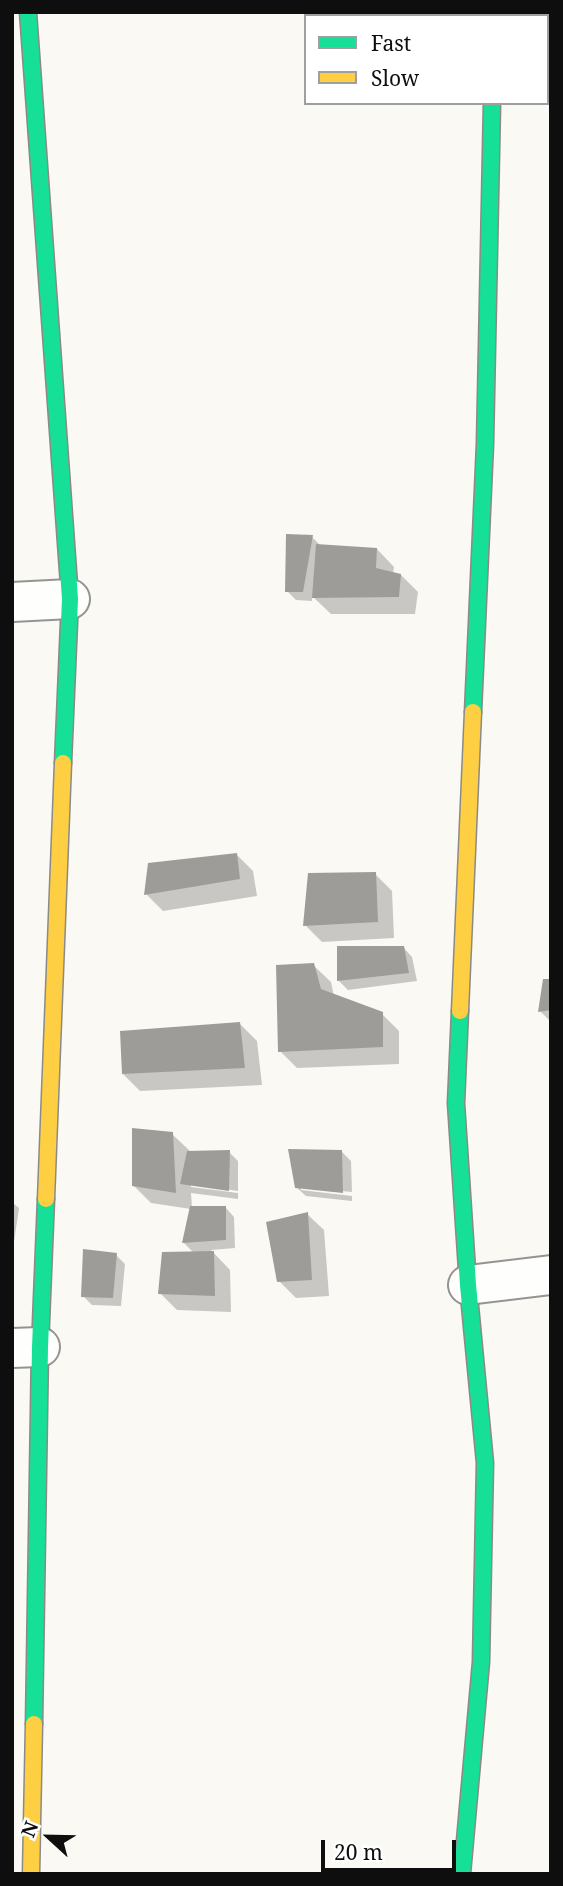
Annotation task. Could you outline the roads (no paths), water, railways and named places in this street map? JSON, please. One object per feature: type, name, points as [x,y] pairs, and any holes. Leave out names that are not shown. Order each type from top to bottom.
[{"type":"street","points":[[28,12],[70,599],[26,1347],[31,1874]]},
{"type":"street","points":[[462,1874],[481,1661],[485,1463],[468,1285],[456,1103],[485,444],[492,105]]},
{"type":"street","points":[[12,602],[70,599]]},
{"type":"street","points":[[468,1285],[551,1275]]}]
